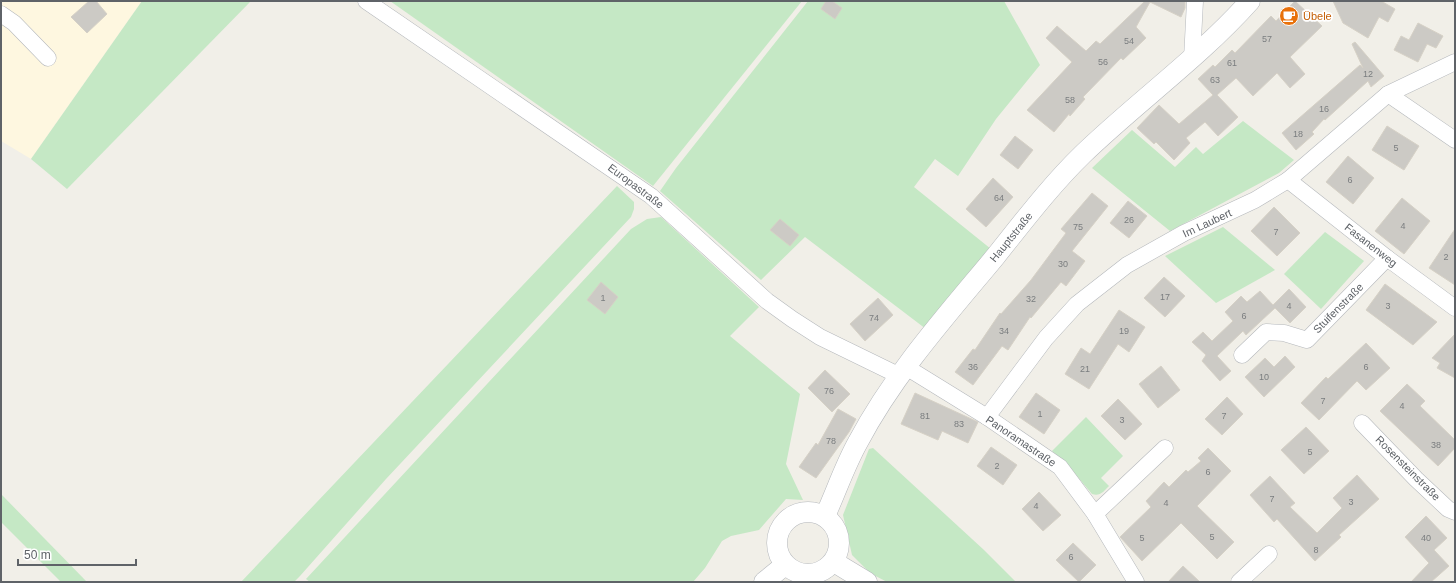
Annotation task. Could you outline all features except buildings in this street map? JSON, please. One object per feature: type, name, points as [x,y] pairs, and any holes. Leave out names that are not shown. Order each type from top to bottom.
[{"type":"street","name":"Europastraße","points":[[366,1],[651,196],[767,301],[792,319],[820,337],[903,371]]},
{"type":"street","points":[[1192,59],[1195,1]]},
{"type":"street","name":"Hauptstraße","points":[[825,516],[858,442],[903,371],[1036,206],[1081,156],[1123,116],[1192,59],[1230,24],[1250,1]]},
{"type":"street","points":[[1,14],[14,23],[48,58]]},
{"type":"street","name":"Im Laubert","points":[[987,417],[1046,338],[1077,304],[1127,266],[1184,233],[1255,200],[1288,180],[1388,94],[1455,62]]},
{"type":"street","points":[[1388,94],[1455,140]]},
{"type":"street","name":"Fasanenweg","points":[[1288,180],[1387,258],[1455,308]]},
{"type":"street","name":"Stuifenstraße","points":[[1242,355],[1266,332],[1284,333],[1307,340],[1387,258]]},
{"type":"street","name":"Panoramastraße","points":[[903,371],[987,417],[1060,467],[1095,514],[1136,582]]},
{"type":"street","name":"Rosensteinstraße","points":[[1362,423],[1448,509],[1455,512]]},
{"type":"street","points":[[1095,514],[1165,448]]},
{"type":"street","points":[[811,512],[825,516],[834,525],[839,537],[839,550],[834,562],[823,571],[810,575],[796,573],[785,565],[779,556],[776,545],[778,534],[785,522],[797,514],[811,512]]},
{"type":"street","points":[[1239,582],[1269,554]]},
{"type":"street","points":[[834,562],[867,582]]},
{"type":"street","points":[[764,582],[785,565]]},
{"type":"shaded area","points":[[1,1],[142,1],[31,159],[1,141]]},
{"type":"green space","points":[[142,1],[251,1],[67,189],[31,159]]},
{"type":"green space","points":[[390,1],[802,1],[653,186]]},
{"type":"green space","points":[[808,1],[1004,1],[1040,65],[996,119],[958,176],[935,159],[914,187],[991,249],[926,329],[805,237],[761,280],[660,191],[676,168]]},
{"type":"green space","points":[[1243,121],[1294,160],[1279,173],[1170,231],[1092,168],[1132,130],[1175,167],[1196,147],[1203,154]]},
{"type":"green space","points":[[617,186],[634,202],[634,209],[631,217],[386,479],[300,576],[294,582],[241,582]]},
{"type":"green space","points":[[661,217],[759,307],[730,336],[800,394],[786,464],[803,500],[786,499],[759,530],[731,536],[722,541],[705,568],[693,582],[310,582],[306,579],[631,229],[647,219]]},
{"type":"green space","points":[[1223,227],[1275,270],[1216,303],[1165,256]]},
{"type":"green space","points":[[1325,232],[1364,261],[1321,309],[1284,274]]},
{"type":"green space","points":[[1086,417],[1123,456],[1101,478],[1109,486],[1102,493],[1097,495],[1092,494],[1066,463],[1052,451]]},
{"type":"green space","points":[[873,448],[984,550],[1016,582],[887,582],[870,573],[852,555],[843,515],[869,449]]},
{"type":"green space","points":[[1,494],[87,582],[61,582],[1,522]]},
{"type":"place","name":"Übele","points":[[1289,16]]}]
